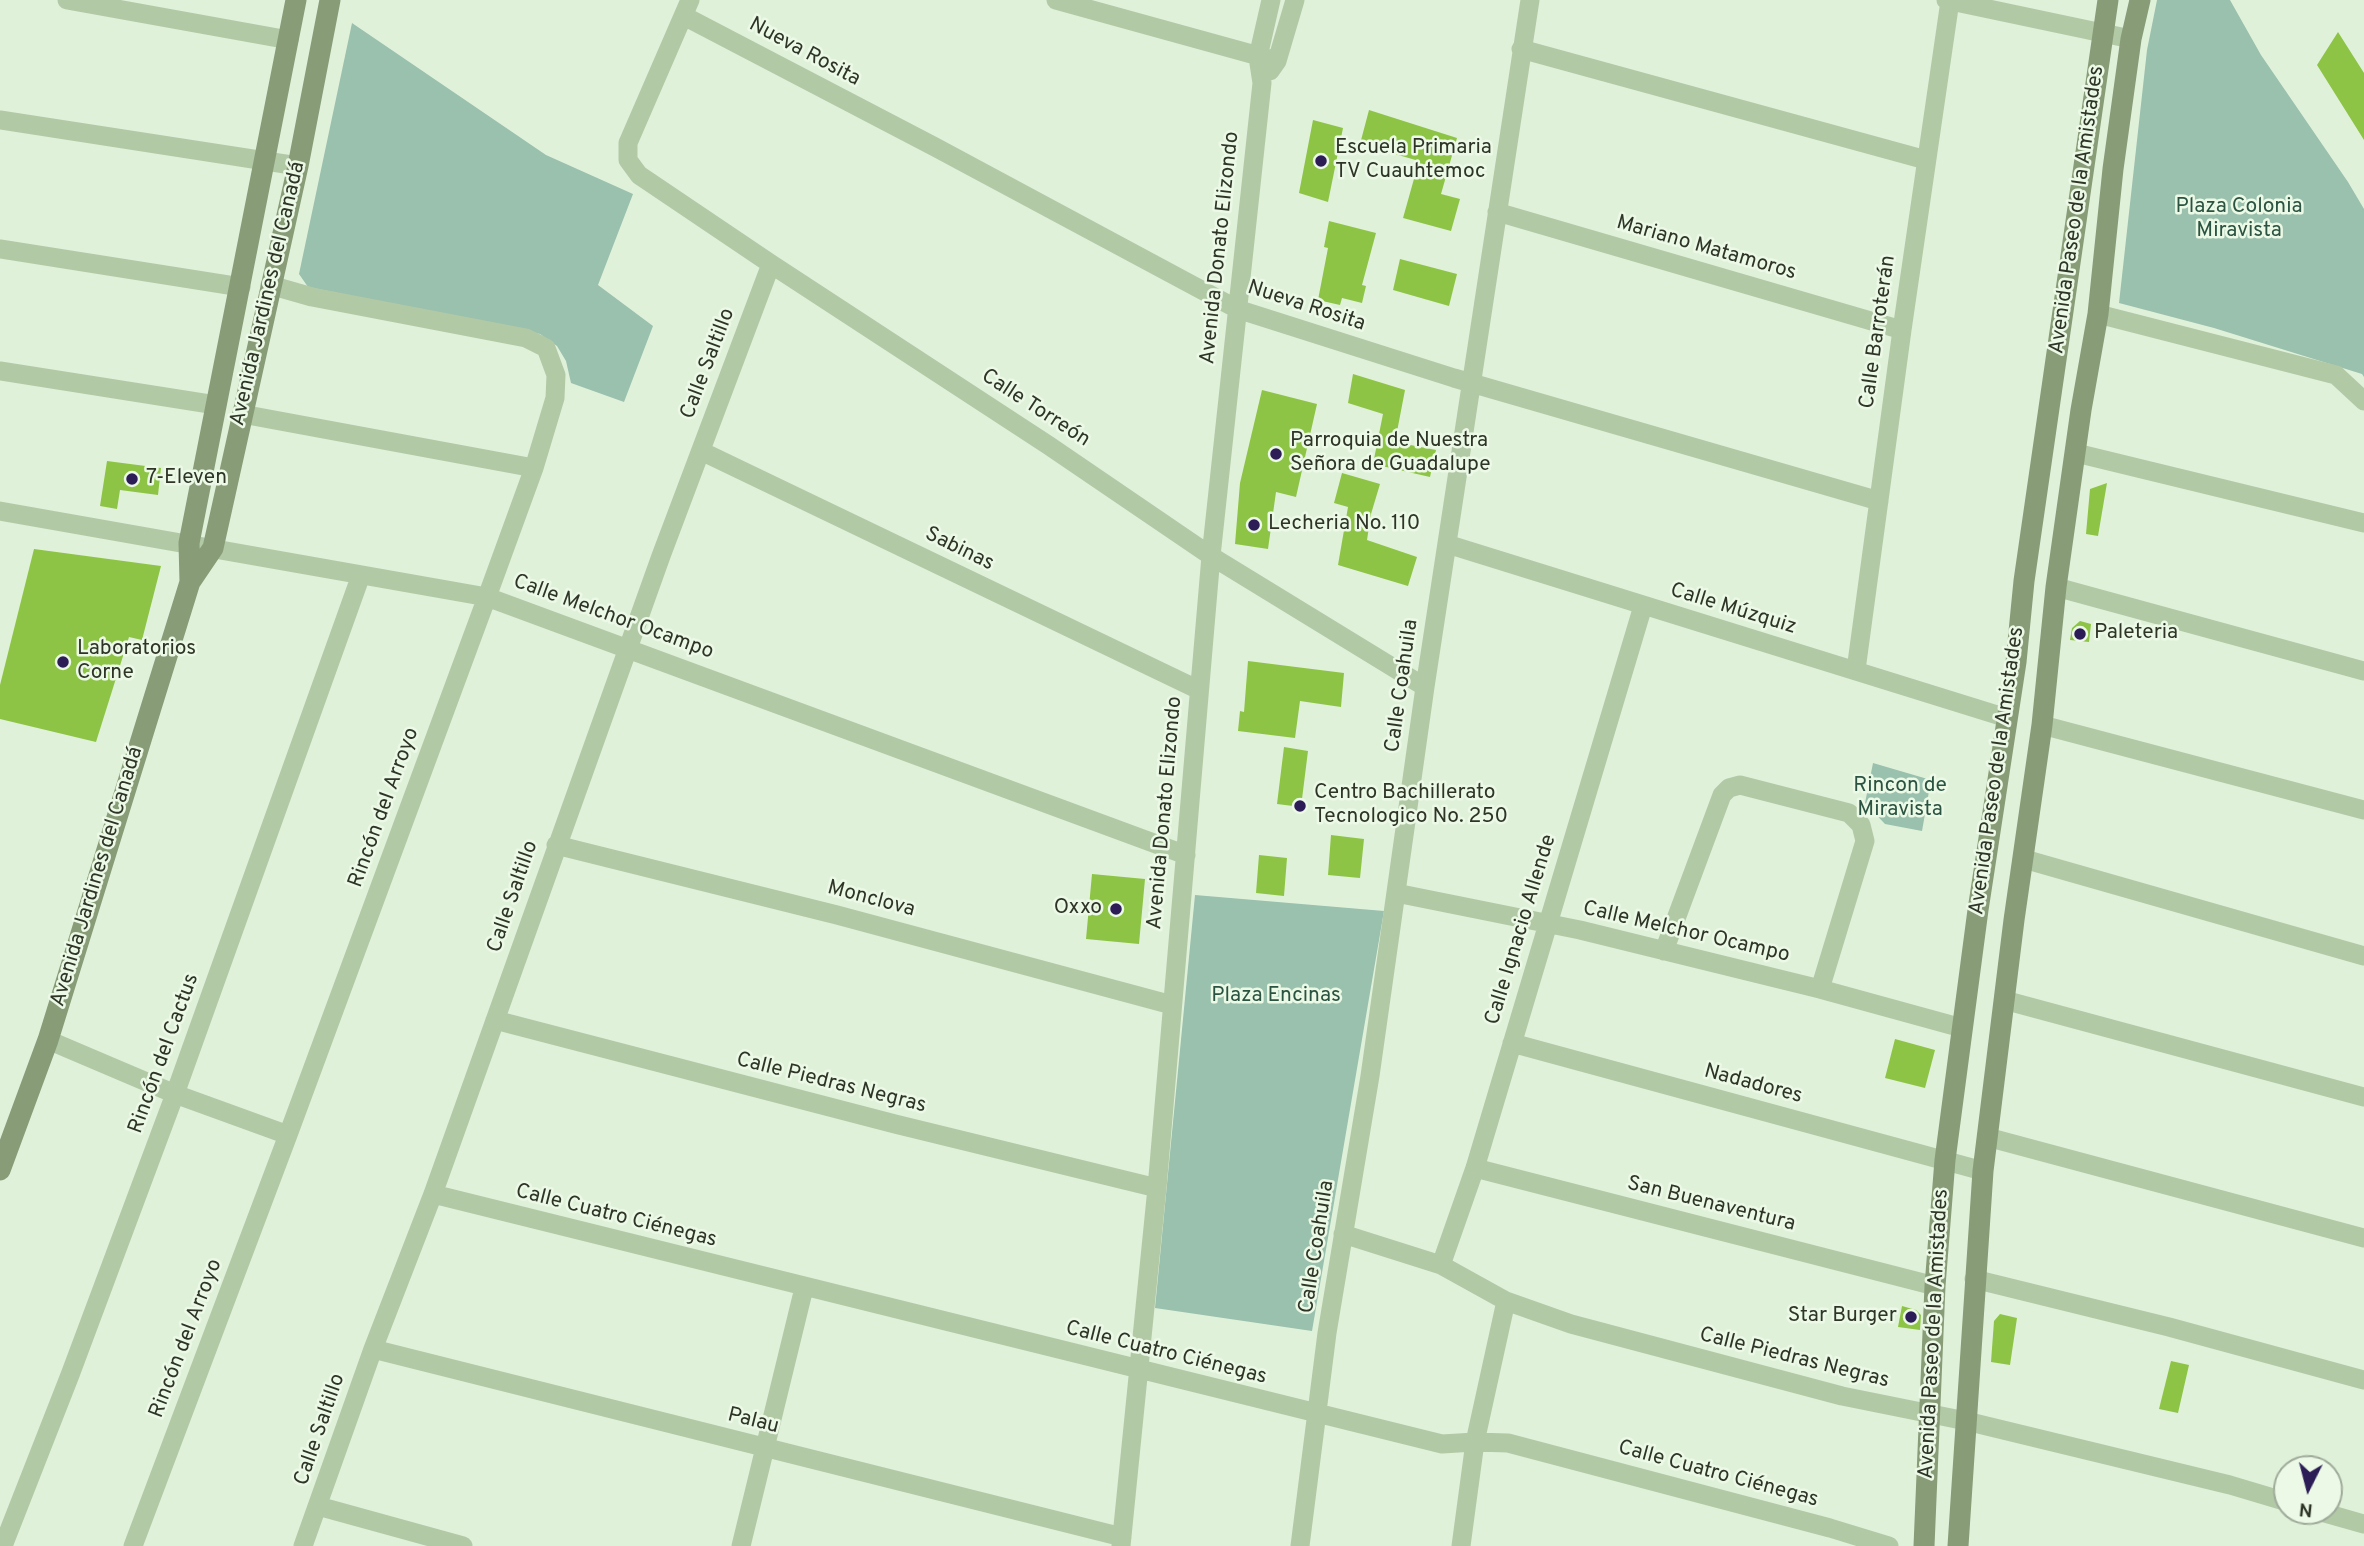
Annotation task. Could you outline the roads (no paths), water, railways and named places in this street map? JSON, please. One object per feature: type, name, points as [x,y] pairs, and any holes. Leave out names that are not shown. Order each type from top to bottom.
[{"type":"street","points":[[67,0],[289,40]]},
{"type":"street","name":"Avenida Jardines del Canadá","points":[[190,582],[189,543],[296,0]]},
{"type":"street","name":"Avenida Jardines del Canadá","points":[[0,1170],[48,1040],[190,582],[213,548],[298,166],[330,0]]},
{"type":"street","points":[[1056,0],[1267,59]]},
{"type":"street","name":"Avenida Donato Elizondo","points":[[1121,1541],[1157,1188],[1212,556],[1262,83],[1267,59],[1271,0]]},
{"type":"street","name":"Avenida Donato Elizondo","points":[[1267,59],[1295,0]]},
{"type":"street","name":"Calle Coahuila","points":[[1300,1546],[1316,1414],[1370,1076],[1425,687],[1530,0]]},
{"type":"street","name":"Avenida Paseo de la Amistades","points":[[1924,1546],[1935,1286],[1945,1160],[1978,910],[2016,663],[2024,581],[2108,0]]},
{"type":"street","name":"Avenida Paseo de la Amistades","points":[[1958,1546],[1974,1279],[1987,1137],[2042,725],[2056,587],[2081,410],[2098,314],[2113,169],[2131,39],[2140,0]]},
{"type":"street","points":[[1948,1],[2131,39]]},
{"type":"street","name":"Calle Barroterán","points":[[1856,670],[1948,1]]},
{"type":"street","name":"Calle Torreón","points":[[687,8],[628,144],[628,160],[639,175],[1048,444],[1212,556],[1425,687]]},
{"type":"street","name":"Nueva Rosita","points":[[687,8],[1237,309],[1472,383],[1879,501]]},
{"type":"street","points":[[1521,50],[1926,160]]},
{"type":"street","points":[[0,120],[298,166]]},
{"type":"street","name":"Mariano Matamoros","points":[[1497,212],[1902,330]]},
{"type":"street","points":[[0,249],[241,287]]},
{"type":"street","name":"Calle Saltillo","points":[[303,1546],[373,1349],[433,1194],[628,647],[771,264]]},
{"type":"street","name":"Rincón del Arroyo","points":[[133,1546],[487,597],[534,468],[555,398],[556,374],[546,348],[526,338],[312,297],[270,285]]},
{"type":"street","points":[[2098,314],[2336,375],[2364,401]]},
{"type":"street","points":[[0,371],[216,405]]},
{"type":"street","points":[[2050,408],[2081,410]]},
{"type":"street","points":[[242,414],[534,468]]},
{"type":"street","name":"Sabinas","points":[[701,451],[1199,690]]},
{"type":"street","points":[[2076,453],[2364,523]]},
{"type":"street","name":"Calle Melchor Ocampo","points":[[0,512],[487,597],[1186,855]]},
{"type":"street","name":"Calle Múzquiz","points":[[1447,544],[2007,718]]},
{"type":"street","name":"Rincón del Cactus","points":[[3,1546],[175,1094],[362,575]]},
{"type":"street","points":[[2056,587],[2364,671]]},
{"type":"street","name":"Calle Ignacio Allende","points":[[1441,1265],[1475,1168],[1643,606]]},
{"type":"street","points":[[2016,663],[2048,664]]},
{"type":"street","points":[[2042,725],[2364,810]]},
{"type":"street","points":[[1664,950],[1722,795],[1740,785],[1849,813],[1861,825],[1865,841],[1820,989]]},
{"type":"street","name":"Monclova","points":[[556,845],[837,915],[1172,1005]]},
{"type":"street","points":[[2024,859],[2364,956]]},
{"type":"street","name":"Calle Melchor Ocampo","points":[[1396,893],[1664,950],[1962,1028]]},
{"type":"street","points":[[1978,910],[2014,920]]},
{"type":"street","points":[[2004,1000],[2364,1097]]},
{"type":"street","name":"Calle Piedras Negras","points":[[495,1020],[895,1124],[1157,1188]]},
{"type":"street","points":[[48,1040],[175,1094],[288,1135]]},
{"type":"street","name":"Nadadores","points":[[1512,1043],[1983,1171]]},
{"type":"street","points":[[1987,1137],[2364,1238]]},
{"type":"street","name":"San Buenaventura","points":[[1475,1168],[1935,1286]]},
{"type":"street","name":"Calle Cuatro Ciénegas","points":[[433,1194],[1139,1371],[1443,1444],[1508,1443],[1889,1546]]},
{"type":"street","name":"Calle Piedras Negras","points":[[1343,1234],[1441,1265],[1506,1301],[1571,1324],[1842,1396],[1966,1421],[2273,1498]]},
{"type":"street","points":[[1974,1279],[2169,1327],[2364,1380]]},
{"type":"street","points":[[741,1546],[804,1288]]},
{"type":"street","points":[[1461,1546],[1475,1442],[1506,1301]]},
{"type":"street","name":"Palau","points":[[373,1349],[1121,1541]]},
{"type":"street","points":[[318,1506],[463,1546]]},
{"type":"street","points":[[2343,1518],[2364,1524]]},
{"type":"place","name":"Escuela Primaria TV Cuauhtemoc","points":[[1321,161]]},
{"type":"place","name":"Parroquia de Nuestra Señora de Guadalupe","points":[[1276,454]]},
{"type":"place","name":"7-Eleven","points":[[132,479]]},
{"type":"place","name":"Lecheria No. 110","points":[[1254,525]]},
{"type":"place","name":"Paleteria","points":[[2080,634]]},
{"type":"place","name":"Laboratorios Corne","points":[[63,662]]},
{"type":"place","name":"Centro Bachillerato Tecnologico No. 250","points":[[1300,806]]},
{"type":"place","name":"Oxxo","points":[[1116,909]]},
{"type":"place","name":"Star Burger","points":[[1911,1317]]},
{"type":"park label","name":"Plaza Colonia Miravista","points":[[2239,220]]},
{"type":"park label","name":"Rincon de Miravista","points":[[1900,799]]},
{"type":"park label","name":"Plaza Encinas","points":[[1276,997]]}]
